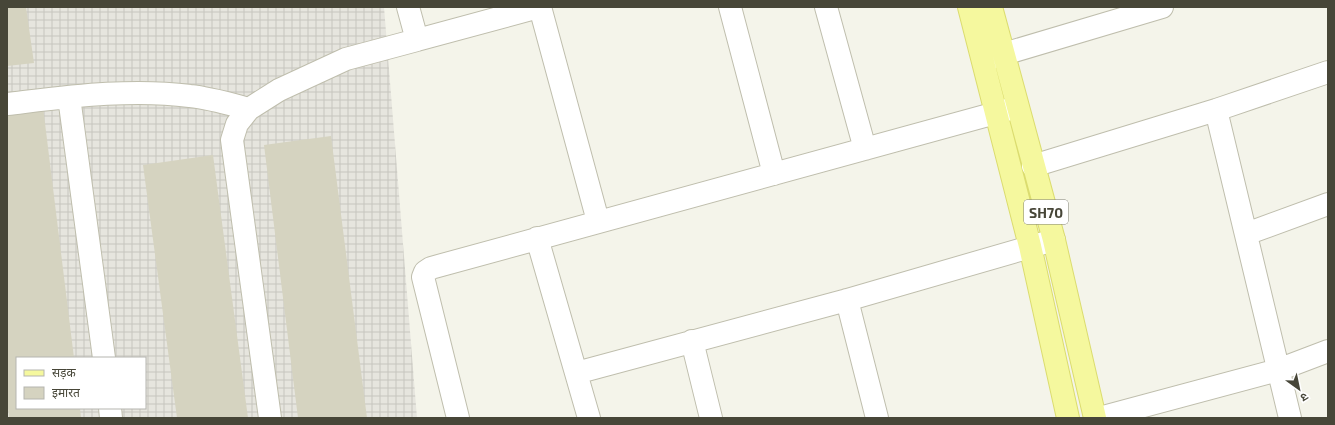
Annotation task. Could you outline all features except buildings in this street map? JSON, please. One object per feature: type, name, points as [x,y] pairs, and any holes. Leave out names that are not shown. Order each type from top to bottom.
[{"type":"main road","name":"SH70","points":[[969,7],[1018,107],[1054,240],[1095,418]]},
{"type":"main road","name":"SH70","points":[[991,7],[997,113],[1030,246],[1068,418]]},
{"type":"street","points":[[408,7],[417,40]]},
{"type":"street","points":[[270,418],[232,140],[237,124],[249,109],[279,90],[346,59],[539,7],[598,221]]},
{"type":"street","points":[[730,7],[774,174]]},
{"type":"street","points":[[826,7],[865,149]]},
{"type":"street","points":[[993,58],[1162,7]]},
{"type":"street","points":[[1033,166],[1216,110],[1328,72]]},
{"type":"street","points":[[7,104],[69,97],[133,93],[190,96],[249,109]]},
{"type":"street","points":[[69,97],[104,357]]},
{"type":"street","points":[[458,418],[423,277],[425,272],[439,265],[1018,107]]},
{"type":"street","points":[[1216,110],[1290,418]]},
{"type":"street","points":[[1246,234],[1328,204]]},
{"type":"street","points":[[537,238],[589,418]]},
{"type":"street","points":[[576,373],[847,300],[1054,240]]},
{"type":"street","points":[[847,300],[877,418]]},
{"type":"street","points":[[692,341],[711,418]]},
{"type":"street","points":[[1098,418],[1278,370],[1328,351]]},
{"type":"shaded area","points":[[7,7],[384,7],[417,418],[7,418]]}]
